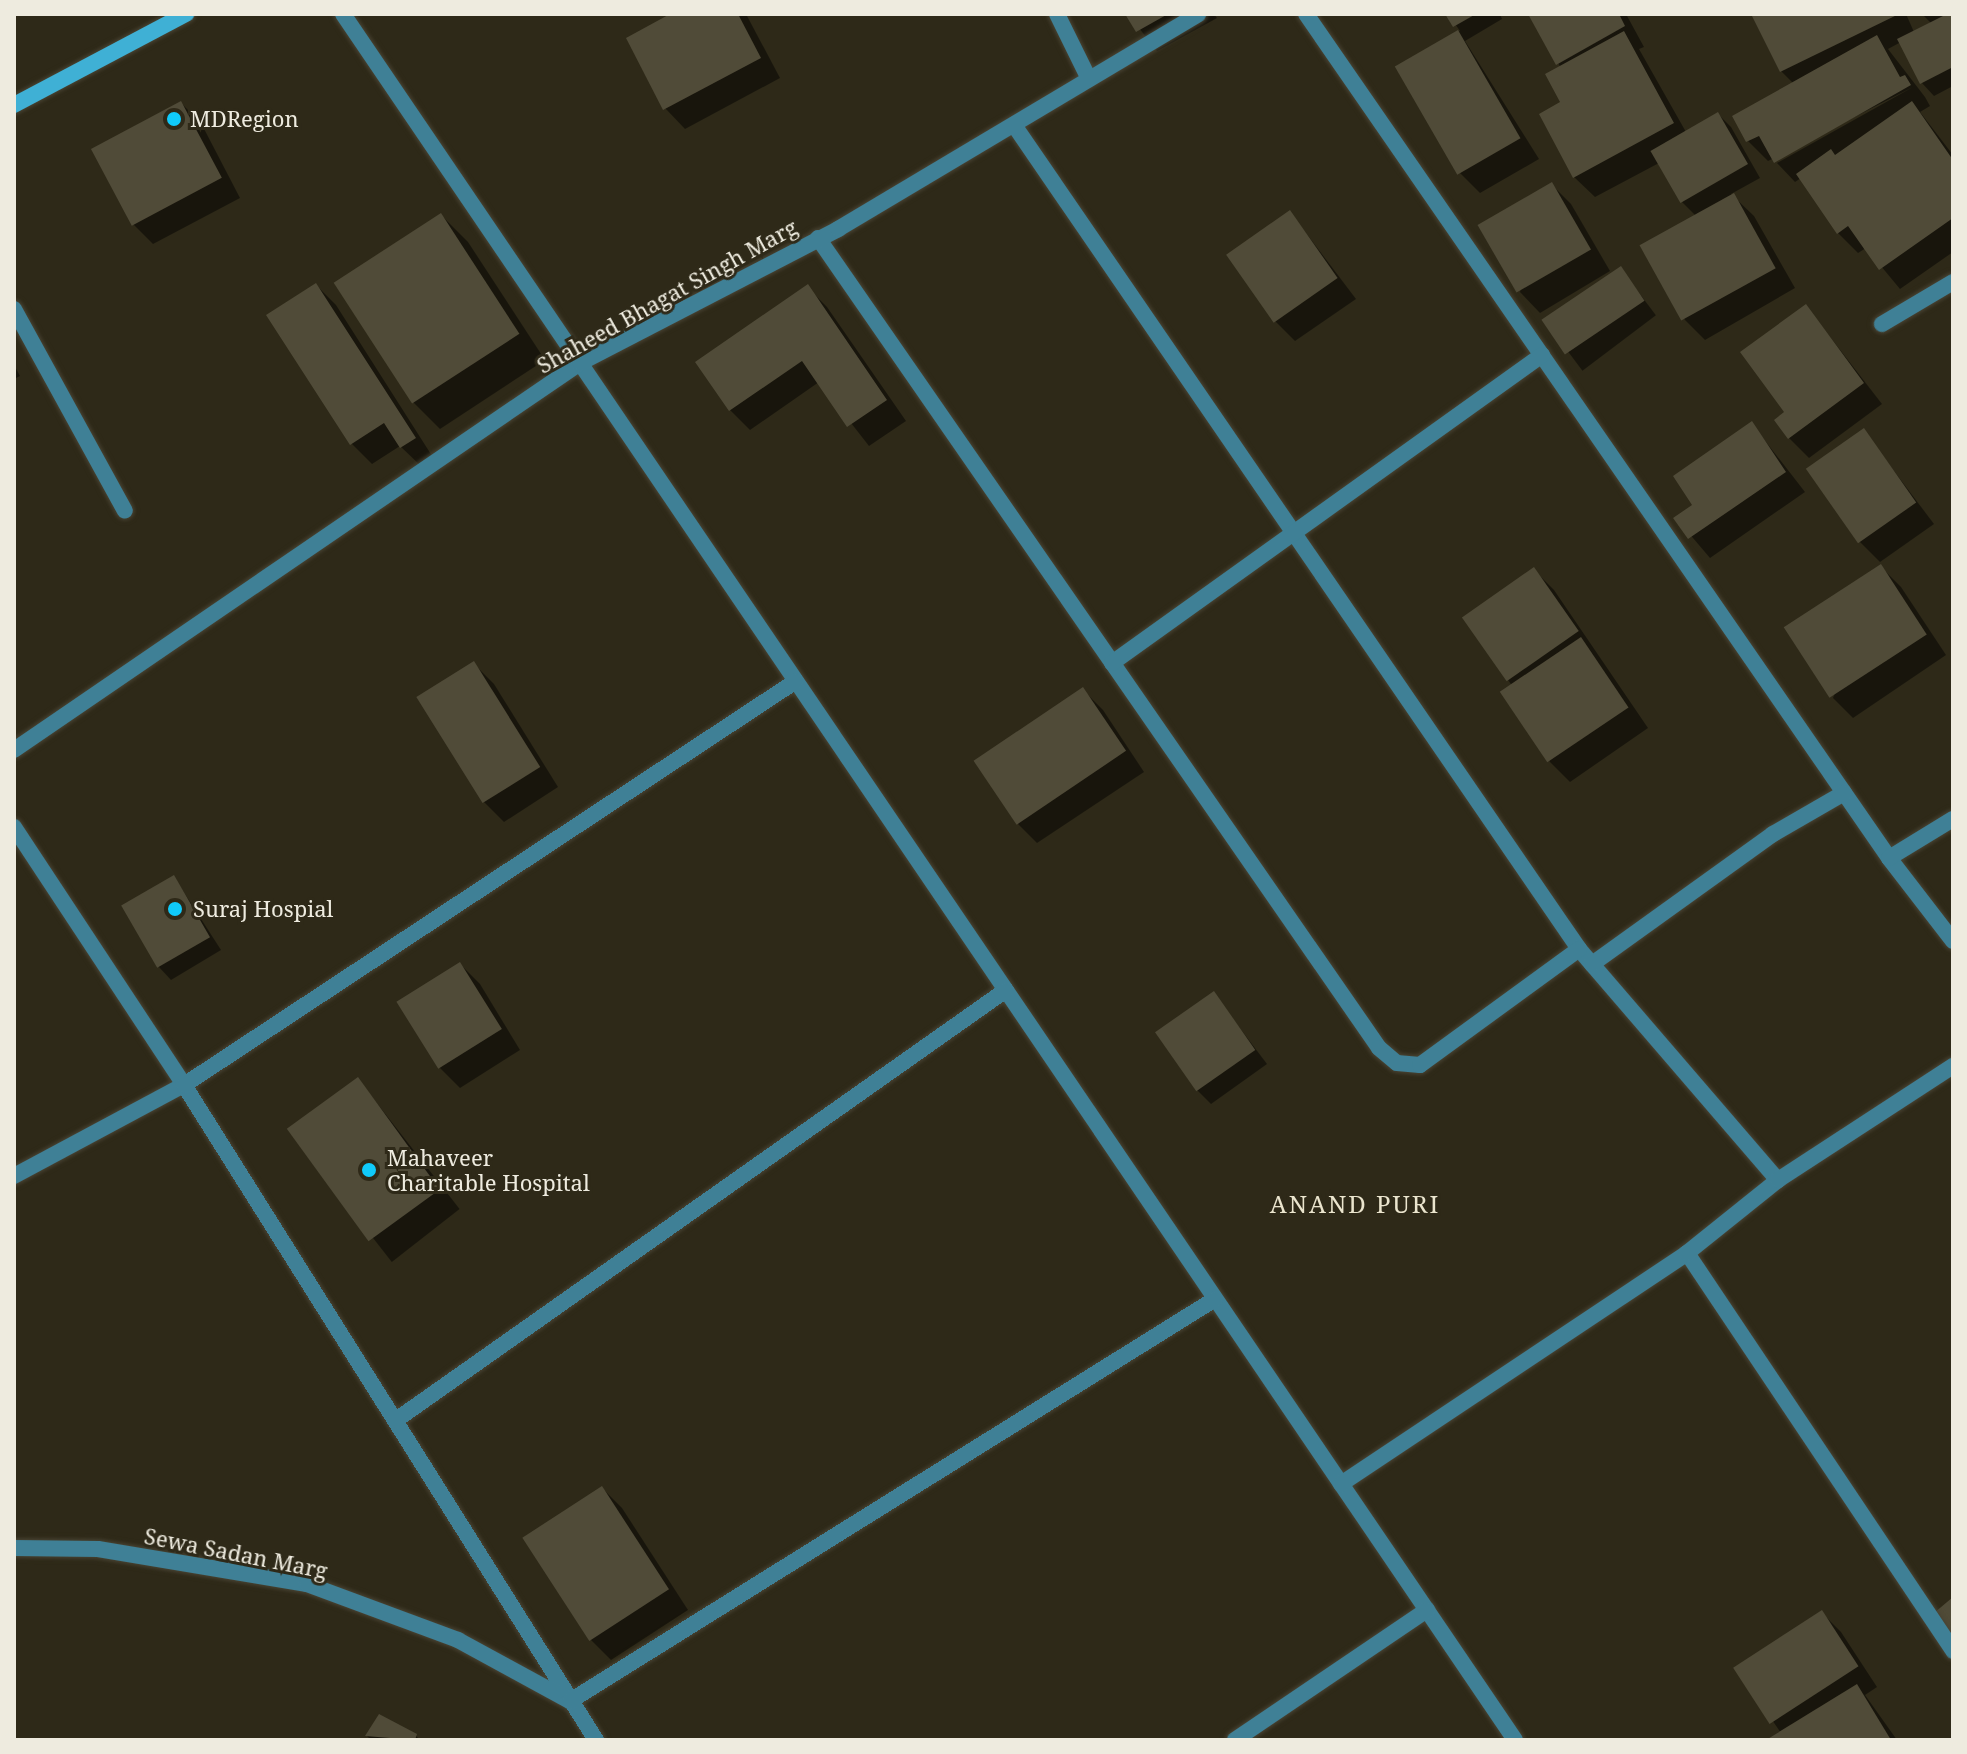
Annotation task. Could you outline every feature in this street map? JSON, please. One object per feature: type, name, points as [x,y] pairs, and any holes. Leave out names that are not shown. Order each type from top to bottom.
[{"type":"street","points":[[14,105],[186,14]]},
{"type":"street","points":[[343,14],[1515,1740]]},
{"type":"street","points":[[1057,14],[1089,79]]},
{"type":"street","name":"Shaheed Bhagat Singh Marg","points":[[14,750],[580,363],[818,238],[1198,14]]},
{"type":"street","points":[[1306,14],[1889,858],[1953,941]]},
{"type":"street","points":[[1014,125],[1579,949],[1778,1180]]},
{"type":"street","points":[[818,238],[1379,1048],[1397,1063],[1420,1065],[1579,949]]},
{"type":"street","points":[[1882,324],[1953,282]]},
{"type":"street","points":[[14,309],[125,511]]},
{"type":"street","points":[[1112,663],[1542,355]]},
{"type":"street","points":[[14,1176],[184,1085],[796,681]]},
{"type":"street","points":[[1592,964],[1773,834],[1844,793]]},
{"type":"street","points":[[1889,858],[1953,819]]},
{"type":"street","points":[[14,827],[184,1085],[596,1740]]},
{"type":"street","points":[[396,1420],[1006,990]]},
{"type":"street","points":[[1341,1484],[1687,1253],[1778,1180],[1953,1066]]},
{"type":"street","points":[[1687,1253],[1953,1651]]},
{"type":"street","points":[[570,1701],[1215,1299]]},
{"type":"street","name":"Sewa Sadan Marg","points":[[14,1548],[98,1549],[307,1584],[458,1640],[570,1701]]},
{"type":"street","points":[[1235,1740],[1427,1610]]},
{"type":"building","points":[[670,14],[738,14],[761,58],[663,110],[626,38]]},
{"type":"building","points":[[1125,14],[1168,14],[1136,32]]},
{"type":"building","points":[[1445,14],[1476,14],[1453,27]]},
{"type":"building","points":[[1528,14],[1619,14],[1625,26],[1556,65]]},
{"type":"building","points":[[1751,14],[1899,14],[1780,72]]},
{"type":"building","points":[[1947,14],[1953,14],[1953,67],[1920,84],[1897,39]]},
{"type":"building","points":[[1458,30],[1520,138],[1457,175],[1395,66]]},
{"type":"building","points":[[1624,31],[1674,123],[1573,178],[1539,114],[1560,102],[1545,74]]},
{"type":"building","points":[[1877,35],[1900,77],[1905,75],[1911,85],[1774,163],[1759,136],[1746,142],[1732,116]]},
{"type":"building","points":[[181,101],[222,178],[132,226],[91,149]]},
{"type":"building","points":[[1912,101],[1953,160],[1953,218],[1879,270],[1848,226],[1837,234],[1796,174],[1831,149],[1835,155]]},
{"type":"building","points":[[1718,112],[1748,164],[1680,203],[1650,151]]},
{"type":"building","points":[[1552,182],[1591,250],[1517,293],[1478,225]]},
{"type":"building","points":[[1734,193],[1776,268],[1681,321],[1640,245]]},
{"type":"building","points":[[1290,210],[1338,278],[1274,323],[1226,255]]},
{"type":"building","points":[[441,213],[519,334],[412,403],[334,283]]},
{"type":"building","points":[[1621,266],[1644,301],[1565,355],[1541,320]]},
{"type":"building","points":[[316,283],[416,438],[400,448],[384,423],[350,445],[266,315]]},
{"type":"building","points":[[808,284],[887,400],[847,427],[802,361],[729,411],[695,362]]},
{"type":"building","points":[[1806,304],[1864,383],[1788,439],[1774,420],[1784,412],[1740,352]]},
{"type":"building","points":[[1752,421],[1786,472],[1688,539],[1673,518],[1692,505],[1673,476]]},
{"type":"building","points":[[1864,428],[1916,503],[1858,543],[1806,469]]},
{"type":"building","points":[[1881,564],[1927,634],[1829,698],[1784,627]]},
{"type":"building","points":[[1534,567],[1579,631],[1507,681],[1462,617]]},
{"type":"building","points":[[1581,637],[1629,707],[1547,762],[1500,692]]},
{"type":"building","points":[[474,661],[540,767],[483,803],[416,697]]},
{"type":"building","points":[[1083,687],[1126,751],[1017,825],[974,761]]},
{"type":"building","points":[[174,875],[210,937],[157,968],[121,906]]},
{"type":"building","points":[[460,962],[502,1029],[438,1069],[396,1002]]},
{"type":"building","points":[[1214,991],[1255,1050],[1196,1091],[1155,1032]]},
{"type":"building","points":[[358,1077],[440,1189],[369,1241],[287,1129]]},
{"type":"building","points":[[602,1486],[669,1589],[589,1641],[522,1538]]},
{"type":"building","points":[[1953,1597],[1953,1636],[1934,1613]]},
{"type":"building","points":[[1822,1610],[1858,1666],[1770,1724],[1733,1668]]},
{"type":"building","points":[[1857,1684],[1891,1740],[1766,1740]]},
{"type":"building","points":[[379,1714],[417,1734],[415,1740],[365,1736]]},
{"type":"place","name":"MDRegion","points":[[174,119]]},
{"type":"place","name":"Suraj Hospial","points":[[175,909]]},
{"type":"place","name":"Mahaveer Charitable Hospital","points":[[369,1170]]},
{"type":"district","name":"ANAND PURI","points":[[1355,1204]]}]
